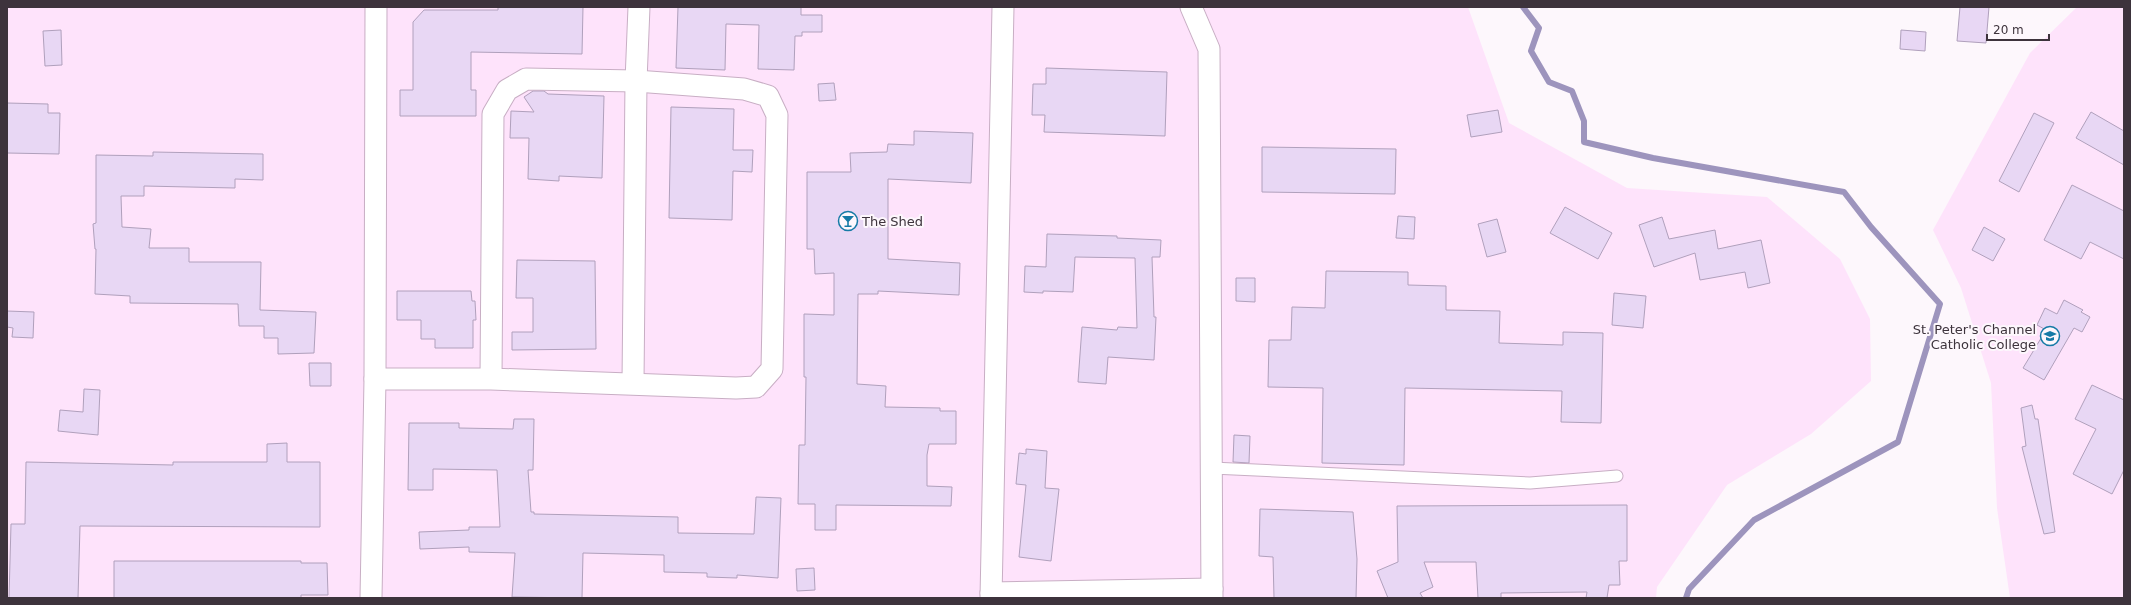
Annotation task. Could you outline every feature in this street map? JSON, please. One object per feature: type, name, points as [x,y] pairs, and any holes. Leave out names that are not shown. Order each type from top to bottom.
[{"type":"street","points":[[371,598],[375,379],[376,7]]},
{"type":"street","points":[[633,383],[636,81],[639,7]]},
{"type":"street","points":[[1003,7],[991,595],[1212,594],[1209,49],[1191,7]]},
{"type":"street","points":[[375,379],[490,379],[633,383],[736,388],[756,387],[772,369],[777,115],[768,96],[744,89],[636,81],[526,79],[507,90],[493,114],[490,379]]},
{"type":"lane","points":[[1212,468],[1530,483],[1617,476]]},
{"type":"shaded area","points":[[7,7],[1468,7],[1509,123],[1627,188],[1767,197],[1840,259],[1870,319],[1871,381],[1811,434],[1727,485],[1657,587],[1656,598],[7,598]]},
{"type":"shaded area","name":"St. Peter's Channel Catholic College","points":[[2077,7],[2124,7],[2124,598],[2010,598],[1997,508],[1991,383],[1961,288],[1933,230],[2030,53]]},
{"type":"building","points":[[498,7],[583,7],[582,54],[471,52],[471,90],[476,90],[476,116],[400,116],[400,90],[413,90],[413,22],[424,10],[498,10]]},
{"type":"building","points":[[678,7],[801,7],[801,15],[822,15],[822,32],[802,32],[802,36],[795,36],[794,70],[758,69],[759,25],[726,24],[725,70],[676,68]]},
{"type":"building","points":[[1960,7],[1989,7],[1986,43],[1957,41]]},
{"type":"building","points":[[61,30],[62,65],[45,66],[43,31]]},
{"type":"building","points":[[1901,30],[1926,32],[1925,51],[1900,49]]},
{"type":"building","points":[[1046,68],[1167,72],[1165,136],[1044,132],[1045,115],[1032,115],[1033,84],[1046,84]]},
{"type":"building","points":[[834,83],[836,100],[819,101],[818,84]]},
{"type":"building","points":[[533,91],[544,91],[548,94],[604,96],[602,178],[559,176],[559,181],[528,179],[529,138],[510,138],[511,111],[534,112],[524,97]]},
{"type":"building","points":[[7,103],[48,104],[48,113],[60,113],[59,154],[7,153]]},
{"type":"building","points":[[671,107],[734,109],[733,150],[753,150],[752,172],[733,171],[732,220],[669,218]]},
{"type":"building","points":[[1498,110],[1502,132],[1471,137],[1467,115]]},
{"type":"building","points":[[2091,112],[2124,131],[2124,165],[2076,138]]},
{"type":"building","points":[[2034,113],[2054,123],[2019,192],[1999,181]]},
{"type":"building","points":[[914,131],[973,133],[971,183],[888,179],[888,259],[960,263],[959,295],[878,291],[878,294],[858,294],[857,384],[886,386],[885,407],[940,408],[940,411],[956,411],[956,444],[929,444],[927,455],[927,486],[952,487],[951,506],[836,505],[836,530],[815,530],[815,504],[798,504],[799,445],[805,445],[806,377],[804,377],[804,314],[834,315],[834,273],[815,274],[814,249],[807,249],[807,172],[851,172],[850,153],[887,152],[888,144],[914,145]]},
{"type":"building","points":[[1262,147],[1396,149],[1395,194],[1262,192]]},
{"type":"building","points":[[153,152],[263,154],[263,180],[235,179],[235,188],[144,186],[144,196],[121,196],[122,227],[151,229],[149,248],[189,248],[189,262],[261,262],[260,310],[316,312],[314,353],[278,354],[278,338],[264,338],[264,326],[239,326],[238,304],[130,303],[130,296],[95,294],[96,249],[93,224],[96,223],[96,155],[153,156]]},
{"type":"building","points":[[2072,185],[2124,211],[2124,259],[2090,242],[2081,259],[2044,240]]},
{"type":"building","points":[[1565,207],[1612,233],[1598,259],[1550,233]]},
{"type":"building","points":[[1398,216],[1415,217],[1414,239],[1396,238]]},
{"type":"building","points":[[1662,217],[1669,239],[1715,230],[1718,249],[1761,240],[1770,283],[1748,288],[1745,272],[1700,280],[1695,253],[1654,267],[1639,225]]},
{"type":"building","points":[[1497,219],[1506,252],[1487,257],[1478,224]]},
{"type":"building","points":[[1984,227],[2005,239],[1993,261],[1972,250]]},
{"type":"building","points":[[1047,234],[1117,236],[1117,238],[1161,240],[1160,257],[1152,257],[1154,317],[1156,317],[1154,360],[1108,357],[1106,384],[1078,382],[1082,327],[1117,330],[1118,327],[1137,328],[1135,258],[1075,257],[1073,292],[1024,292],[1025,266],[1046,267]]},
{"type":"building","points":[[517,260],[595,261],[596,349],[512,350],[512,332],[533,332],[533,298],[516,298]]},
{"type":"building","points":[[1326,271],[1408,272],[1408,285],[1446,286],[1446,310],[1500,311],[1499,343],[1563,345],[1563,332],[1603,333],[1601,423],[1561,422],[1562,391],[1405,388],[1404,465],[1322,463],[1323,388],[1268,387],[1269,340],[1291,340],[1292,307],[1325,308]]},
{"type":"building","points":[[1236,278],[1255,278],[1255,302],[1236,301]]},
{"type":"building","points":[[397,291],[471,291],[472,301],[475,301],[476,320],[473,320],[473,348],[435,348],[435,339],[421,339],[421,320],[397,320]]},
{"type":"building","points":[[1614,293],[1646,296],[1643,328],[1612,325]]},
{"type":"building","points":[[2064,300],[2083,310],[2081,312],[2090,317],[2082,332],[2074,328],[2044,380],[2023,368],[2046,330],[2037,325],[2045,308],[2057,314]]},
{"type":"building","points":[[7,311],[34,312],[33,338],[12,337],[13,328],[7,327]]},
{"type":"building","points":[[309,363],[331,363],[331,386],[310,386]]},
{"type":"building","points":[[2092,385],[2124,400],[2124,470],[2112,494],[2073,474],[2096,429],[2075,419]]},
{"type":"building","points":[[84,389],[100,390],[98,435],[58,431],[60,410],[83,412]]},
{"type":"building","points":[[2032,405],[2035,419],[2038,419],[2055,532],[2044,534],[2022,447],[2026,446],[2021,408]]},
{"type":"building","points":[[514,419],[534,419],[533,470],[528,470],[531,512],[534,512],[534,514],[678,517],[678,533],[754,534],[756,497],[781,498],[778,578],[737,575],[737,578],[707,577],[707,573],[664,572],[664,555],[583,553],[582,598],[512,597],[515,553],[469,552],[469,547],[420,549],[419,532],[469,530],[469,527],[500,527],[497,470],[433,469],[433,490],[408,490],[409,423],[459,423],[459,428],[513,429]]},
{"type":"building","points":[[1234,435],[1250,436],[1249,463],[1233,462]]},
{"type":"building","points":[[287,443],[287,462],[320,462],[320,527],[80,526],[78,598],[9,598],[11,524],[25,524],[26,462],[173,465],[173,462],[267,462],[267,444]]},
{"type":"building","points":[[1026,449],[1047,451],[1045,488],[1059,489],[1051,561],[1019,557],[1026,485],[1016,484],[1019,453],[1026,454]]},
{"type":"building","points":[[1627,505],[1627,561],[1619,561],[1620,585],[1609,585],[1607,598],[1586,598],[1587,592],[1501,593],[1501,598],[1478,598],[1476,562],[1424,562],[1433,587],[1420,593],[1423,598],[1388,598],[1377,571],[1398,562],[1397,506]]},
{"type":"building","points":[[1260,509],[1353,512],[1357,559],[1356,598],[1274,598],[1273,557],[1259,556]]},
{"type":"building","points":[[114,561],[301,561],[301,563],[327,563],[328,595],[301,595],[301,598],[114,598]]},
{"type":"building","points":[[814,568],[815,590],[797,591],[796,569]]},
{"type":"waterway","points":[[1523,7],[1539,28],[1531,51],[1549,82],[1572,91],[1584,121],[1584,142],[1653,158],[1844,192],[1871,227],[1940,304],[1898,442],[1754,520],[1689,589],[1686,598]]},
{"type":"place","name":"The Shed","points":[[848,221]]},
{"type":"place","name":"St. Peter's Channel Catholic College","points":[[2050,336]]}]
